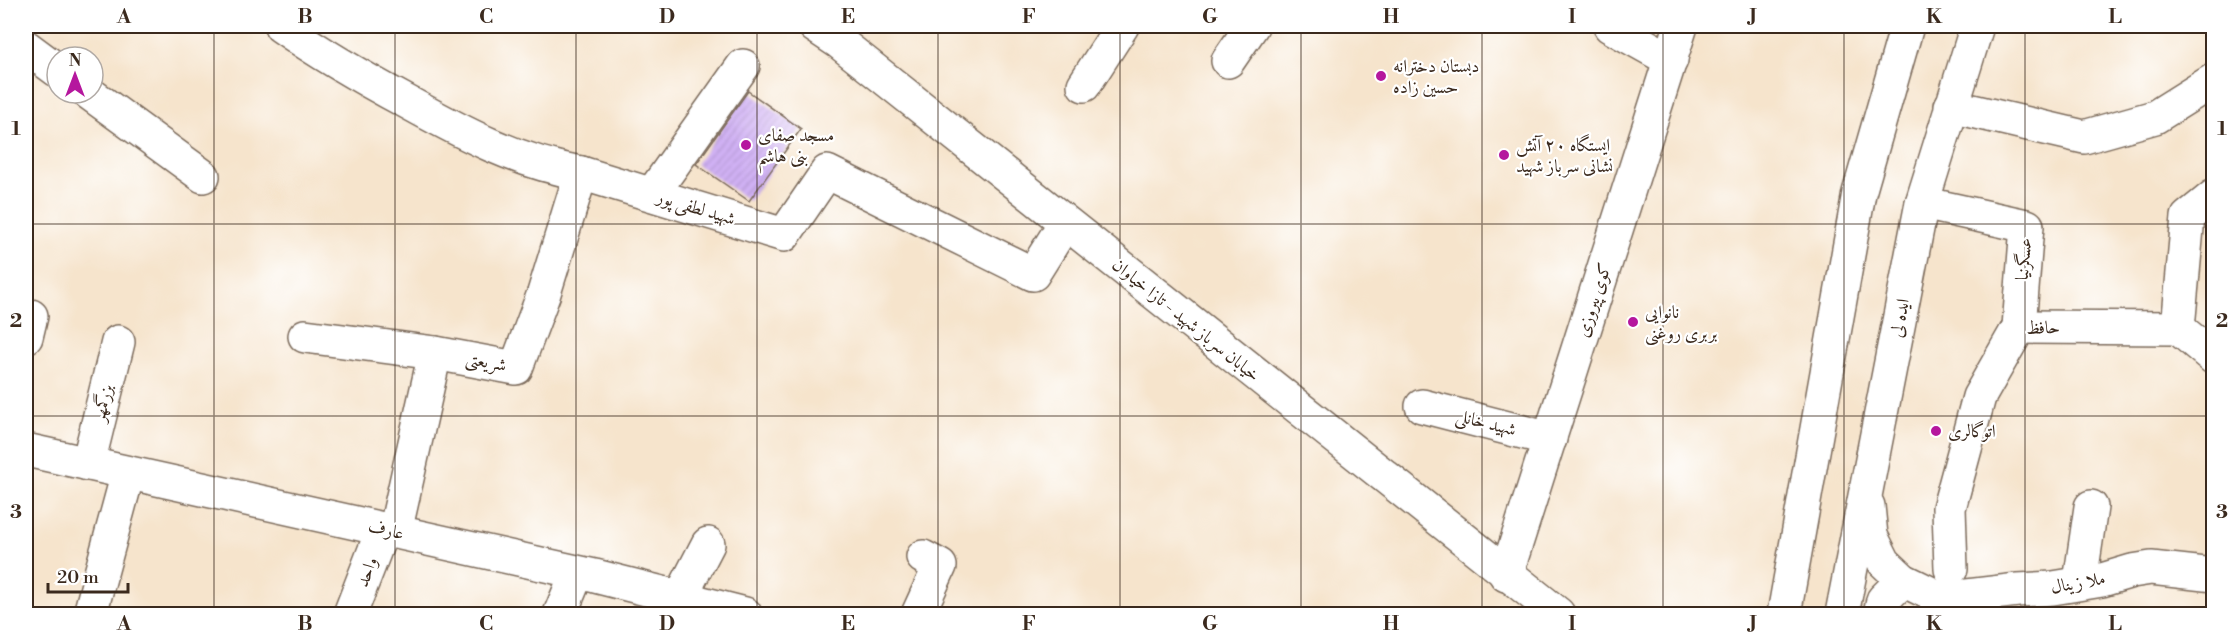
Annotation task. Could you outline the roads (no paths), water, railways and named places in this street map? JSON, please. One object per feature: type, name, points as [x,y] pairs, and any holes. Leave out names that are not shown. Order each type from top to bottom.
[{"type":"main road","name":"شهید لطفی پور","points":[[281,26],[382,89],[474,138],[548,167],[581,173],[784,235],[827,172],[1033,274],[1065,223]]},
{"type":"main road","points":[[1084,85],[1122,26]]},
{"type":"main road","points":[[1228,61],[1252,26]]},
{"type":"main road","points":[[1610,26],[1671,60]]},
{"type":"main road","name":"کوی پیروزی","points":[[1506,575],[1681,26]]},
{"type":"main road","points":[[1781,608],[1859,193],[1907,26]]},
{"type":"main road","name":"ایده لى","points":[[1842,615],[1922,203],[1977,26]]},
{"type":"main road","name":"خیابان سرباز شهید - تازا خیاوان","points":[[834,31],[1065,223],[1558,615]]},
{"type":"main road","points":[[26,47],[45,61]]},
{"type":"main road","points":[[652,195],[742,66]]},
{"type":"main road","points":[[1951,106],[2084,137],[2155,117],[2214,80]]},
{"type":"main road","points":[[105,105],[203,176]]},
{"type":"main road","name":"شریعتی","points":[[435,353],[516,368],[544,293],[581,173]]},
{"type":"main road","points":[[2214,196],[2188,217],[2178,328],[2214,358]]},
{"type":"main road","name":"عسگرنیا","points":[[1922,203],[2027,226],[2019,327]]},
{"type":"main road","name":"حافظ","points":[[1941,594],[1949,508],[1979,397],[2019,327],[2178,328]]},
{"type":"main road","points":[[305,336],[435,353],[389,531]]},
{"type":"main road","name":"بزرگمهر","points":[[88,464],[118,342]]},
{"type":"main road","name":"شهید خانلی","points":[[1422,406],[1550,439]]},
{"type":"main road","name":"عارف","points":[[26,450],[577,573],[745,615]]},
{"type":"main road","points":[[90,615],[128,472]]},
{"type":"main road","points":[[1866,486],[1871,536],[1884,562],[1904,580],[1941,594]]},
{"type":"main road","points":[[2080,582],[2091,507]]},
{"type":"main road","name":"واحد","points":[[350,615],[389,531]]},
{"type":"main road","points":[[680,598],[708,544]]},
{"type":"main road","points":[[918,615],[939,566],[923,557]]},
{"type":"main road","name":"ملا زینال","points":[[1941,594],[2053,588],[2102,580],[2151,568],[2214,575]]},
{"type":"main road","points":[[560,615],[577,573]]},
{"type":"main road","points":[[1880,615],[1883,600],[1904,580]]},
{"type":"place","name":"دبستان دخترانه حسین زاده","points":[[1381,76]]},
{"type":"place","name":"مسجد صفای بنی هاشم","points":[[746,145]]},
{"type":"place","name":"ایستگاه ۲۰ آتش نشانی سرباز شهید","points":[[1504,155]]},
{"type":"place","name":"نانوایی بربری روغنی","points":[[1633,322]]},
{"type":"place","name":"اتوگالری","points":[[1936,431]]}]
